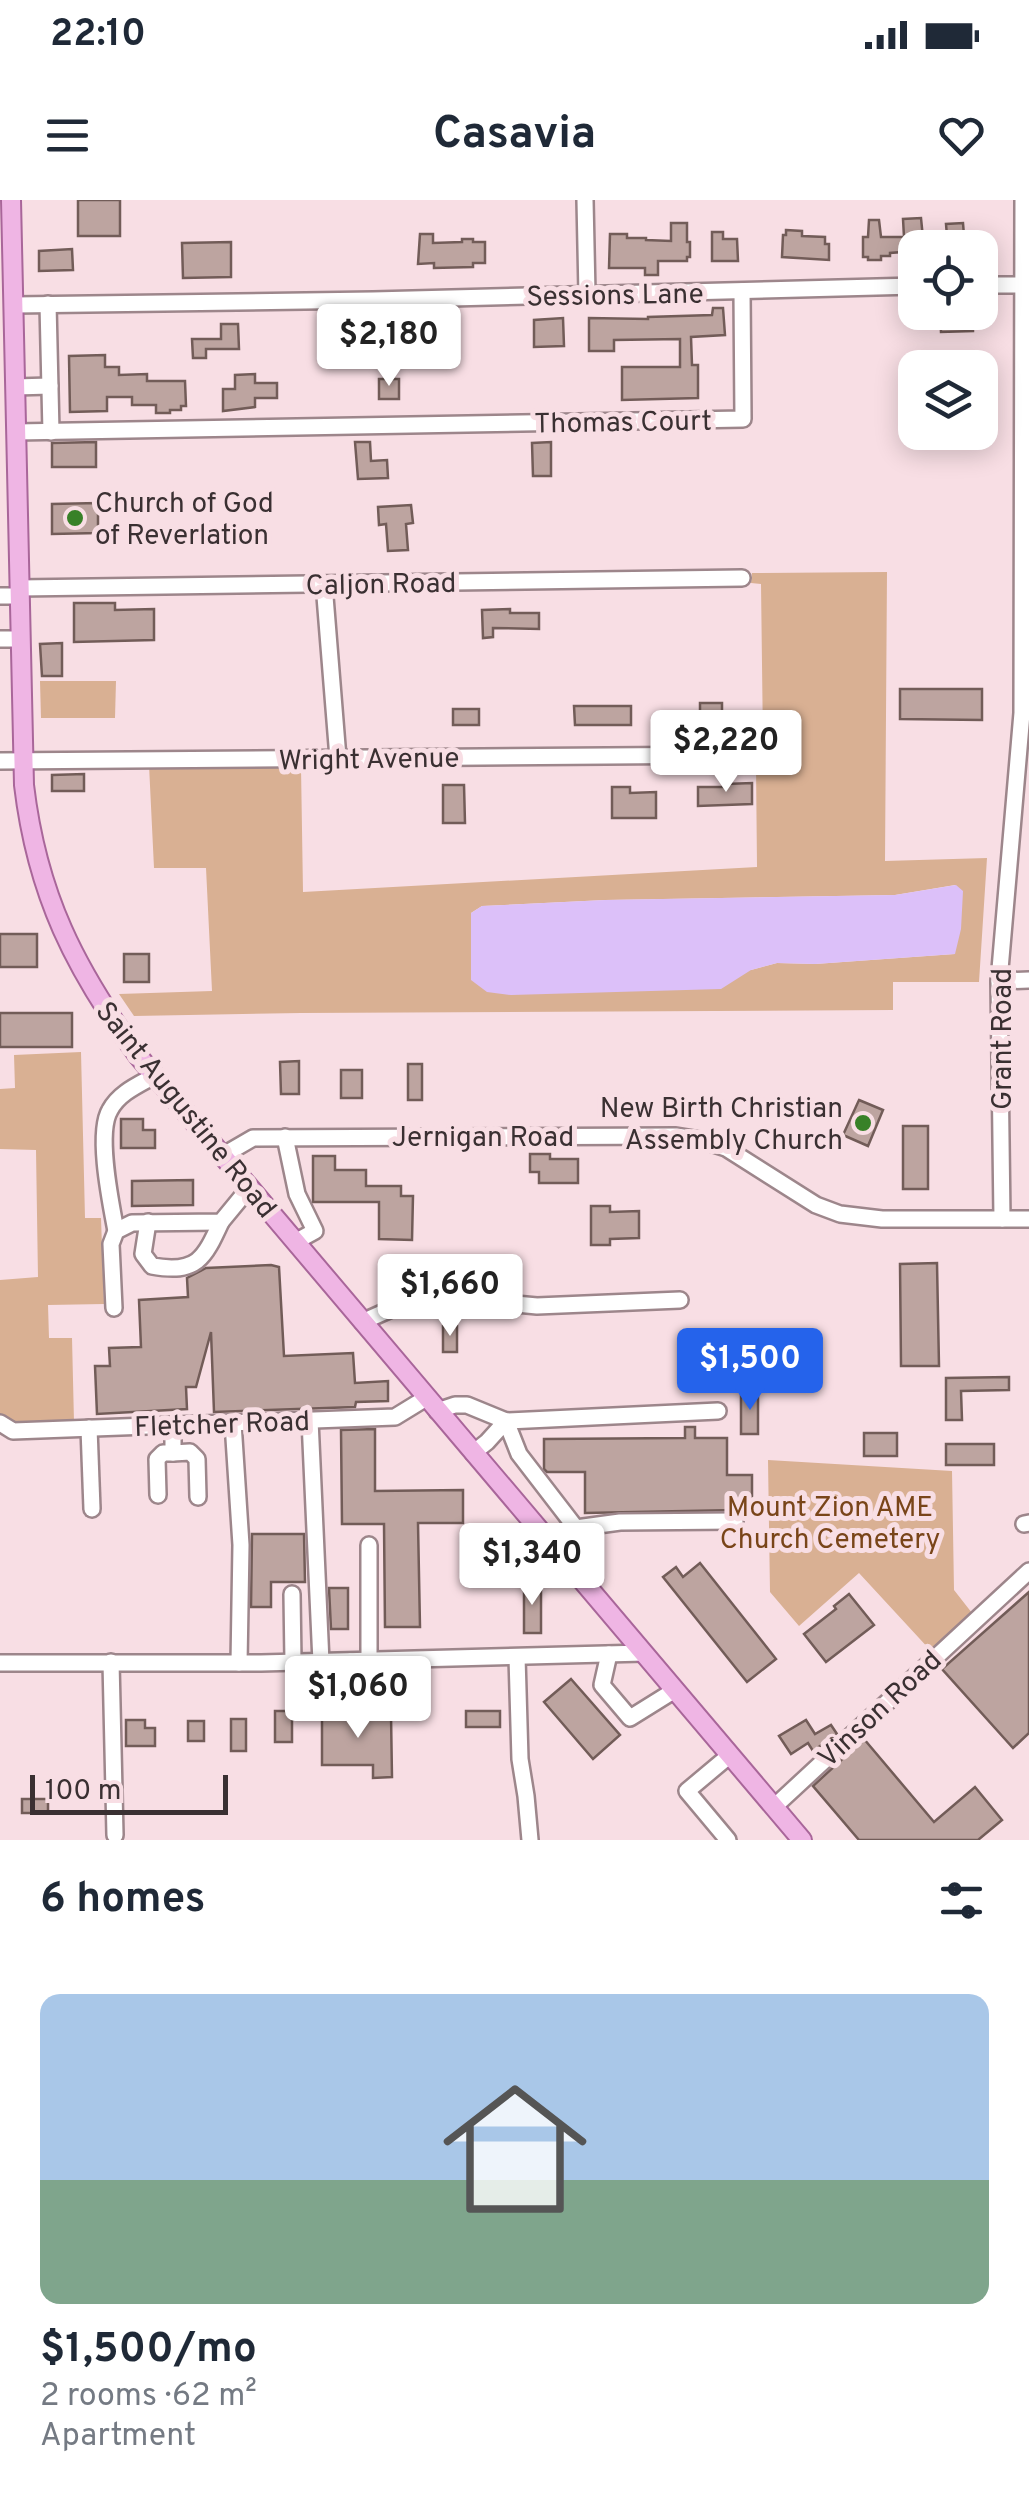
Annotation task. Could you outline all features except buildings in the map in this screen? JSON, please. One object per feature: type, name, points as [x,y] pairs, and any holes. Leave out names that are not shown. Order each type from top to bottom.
[{"type":"main road","name":"Saint Augustine Road","points":[[11,200],[10,317],[16,432],[13,593],[20,639],[23,761],[35,854],[48,895],[86,980],[154,1076],[798,1838]]},
{"type":"street","points":[[584,200],[588,294]]},
{"type":"street","name":"Grant Road","points":[[1002,1219],[999,980],[1018,861],[1026,713],[1023,200]]},
{"type":"street","points":[[998,283],[1025,279]]},
{"type":"street","name":"Sessions Lane","points":[[10,317],[48,304],[898,287]]},
{"type":"street","name":"Thomas Court","points":[[16,432],[743,419],[742,292]]},
{"type":"street","points":[[48,304],[51,432]]},
{"type":"street","points":[[15,387],[50,386]]},
{"type":"street","name":"Caljon Road","points":[[13,593],[742,578]]},
{"type":"street","points":[[324,584],[338,758]]},
{"type":"street","points":[[0,639],[20,639]]},
{"type":"street","name":"Wright Avenue","points":[[0,761],[738,754]]},
{"type":"street","points":[[999,980],[1029,980]]},
{"type":"street","points":[[114,1308],[111,1244],[116,1230],[104,1130],[108,1112],[121,1096],[154,1076]]},
{"type":"street","name":"Jernigan Road","points":[[222,1156],[253,1138],[676,1136],[726,1148],[816,1204],[840,1214],[882,1219],[1029,1219]]},
{"type":"street","points":[[285,1137],[297,1194],[315,1232],[294,1242]]},
{"type":"street","points":[[148,1222],[142,1254],[152,1266],[183,1267],[200,1260],[221,1222],[249,1188]]},
{"type":"street","points":[[116,1230],[132,1223],[221,1222]]},
{"type":"street","points":[[362,1322],[400,1305],[461,1299],[536,1306],[680,1300]]},
{"type":"street","points":[[431,1405],[467,1405],[506,1421],[718,1411]]},
{"type":"street","name":"Fletcher Road","points":[[7,1427],[90,1428],[395,1417],[431,1405]]},
{"type":"street","points":[[310,1420],[320,1662]]},
{"type":"street","points":[[472,1452],[506,1421]]},
{"type":"street","points":[[506,1421],[519,1454],[576,1528],[620,1522],[735,1521]]},
{"type":"street","points":[[233,1423],[241,1545],[238,1663]]},
{"type":"street","points":[[172,1425],[174,1453]]},
{"type":"street","points":[[90,1428],[92,1509]]},
{"type":"street","points":[[158,1495],[157,1459],[163,1453],[190,1452],[197,1459],[198,1497]]},
{"type":"street","points":[[546,1538],[568,1519]]},
{"type":"street","points":[[368,1545],[369,1660]]},
{"type":"street","name":"Vinson Road","points":[[774,1807],[1029,1572]]},
{"type":"street","points":[[292,1594],[294,1662]]},
{"type":"street","points":[[0,1663],[320,1662],[644,1652]]},
{"type":"street","points":[[609,1654],[602,1685],[630,1718],[675,1690]]},
{"type":"street","points":[[517,1658],[520,1759],[530,1840]]},
{"type":"street","points":[[350,1661],[352,1704]]},
{"type":"street","points":[[112,1662],[115,1835]]},
{"type":"street","points":[[728,1840],[687,1791],[730,1754]]},
{"type":"green space","points":[[887,572],[885,861],[987,858],[979,982],[893,982],[893,1010],[134,1016],[119,994],[212,991],[206,868],[154,868],[149,765],[301,767],[303,892],[757,867],[756,765],[763,744],[761,584],[751,583],[752,573]],"holes":[[[955,885],[955,954],[777,963],[751,970],[471,913],[482,906],[605,900],[895,895]]]},
{"type":"green space","points":[[40,681],[116,681],[115,718],[41,718]]},
{"type":"green space","points":[[81,1052],[85,1218],[101,1218],[104,1304],[48,1305],[49,1338],[72,1338],[74,1422],[14,1422],[0,1414],[0,1280],[38,1277],[36,1150],[0,1149],[0,1089],[15,1088],[14,1055]]},
{"type":"green space","name":"Mount Zion AME Church Cemetery","points":[[768,1460],[952,1471],[954,1590],[972,1613],[931,1651],[859,1573],[799,1626],[770,1592]]},
{"type":"shaded area","points":[[956,885],[963,891],[955,954],[777,963],[751,970],[721,989],[511,995],[487,992],[471,980],[471,913],[482,906],[895,895]]},
{"type":"place","name":"Church of God of Reverlation","points":[[75,518]]},
{"type":"place","name":"New Birth Christian Assembly Church","points":[[863,1123]]}]
